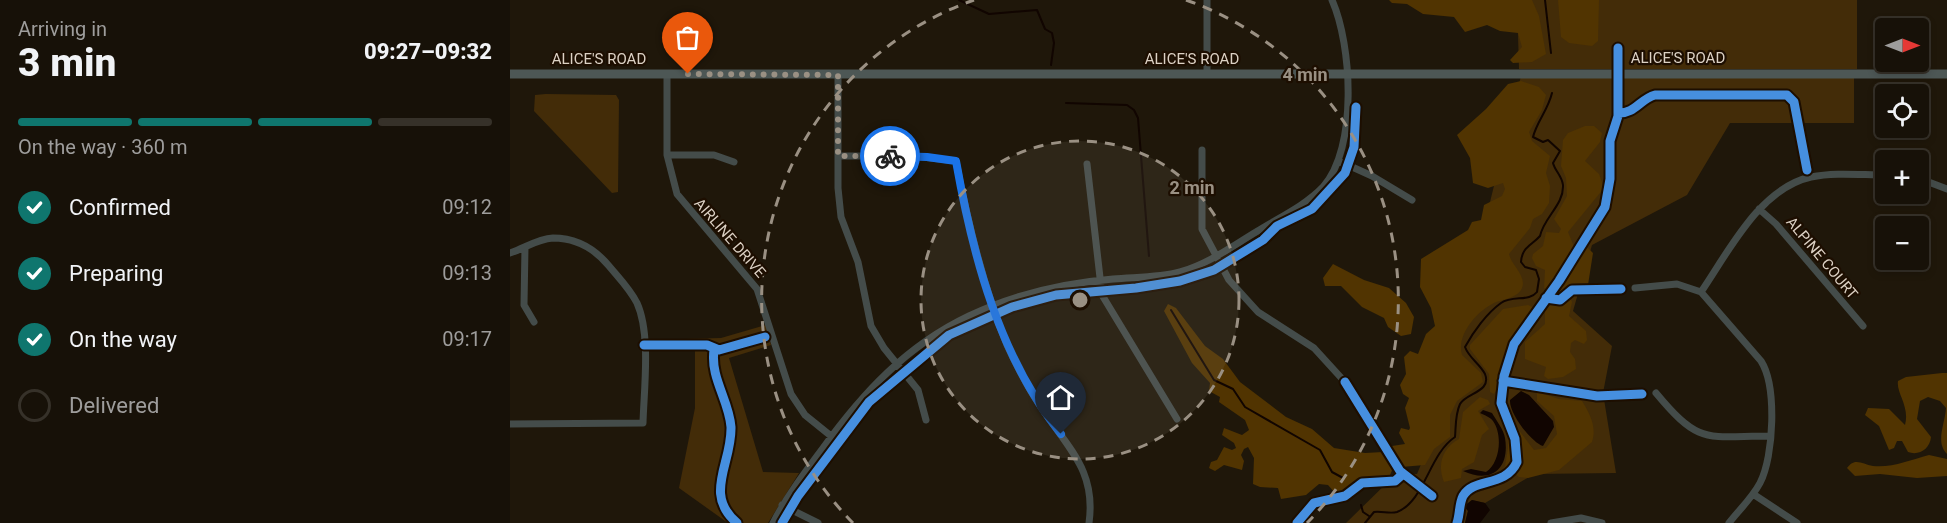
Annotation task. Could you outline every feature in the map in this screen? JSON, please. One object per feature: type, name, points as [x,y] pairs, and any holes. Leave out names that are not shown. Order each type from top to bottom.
[{"type":"main road","name":"ALICE'S ROAD","points":[[510,74],[1947,74]]},
{"type":"street","points":[[1207,0],[1207,74]]},
{"type":"street","points":[[773,523],[782,505],[860,399],[897,362],[953,324],[993,306],[1059,287],[1100,280],[1167,275],[1194,268],[1216,257],[1314,195],[1328,180],[1339,161],[1346,129],[1346,73],[1342,31],[1332,0]]},
{"type":"street","name":"AIRLINE DRIVE","points":[[667,74],[667,155],[672,182],[685,206],[757,289],[791,394],[805,415],[831,436]]},
{"type":"street","points":[[838,75],[839,204],[844,228],[858,262],[867,315],[878,338],[918,390],[926,420]]},
{"type":"street","points":[[1202,150],[1201,220],[1205,237],[1229,280],[1248,302],[1269,320],[1314,348],[1345,382]]},
{"type":"street","points":[[667,155],[714,155],[734,162]]},
{"type":"street","points":[[838,156],[914,156],[956,161],[973,241],[993,306],[1024,381],[1083,468],[1091,503],[1089,523]]},
{"type":"street","points":[[1339,161],[1372,176],[1412,200]]},
{"type":"street","points":[[1087,164],[1100,280],[1106,301],[1177,419]]},
{"type":"street","points":[[1701,292],[1759,209],[1778,192],[1801,180],[1825,176],[1875,175]]},
{"type":"street","points":[[1929,182],[1947,189]]},
{"type":"street","name":"ALPINE COURT","points":[[1759,209],[1776,224],[1863,326]]},
{"type":"street","points":[[510,253],[551,238],[565,239],[584,245],[602,258],[637,303],[644,328],[643,423],[510,424]]},
{"type":"street","points":[[525,247],[524,305],[534,322]]},
{"type":"street","points":[[1635,288],[1677,284],[1701,292],[1764,366],[1770,388],[1768,462],[1753,495],[1729,523]]},
{"type":"street","points":[[1656,393],[1682,423],[1703,435],[1770,436]]},
{"type":"street","points":[[1753,495],[1797,523]]},
{"type":"street","points":[[782,505],[818,523]]},
{"type":"street","points":[[1551,523],[1581,518],[1602,523]]},
{"type":"shaded area","points":[[1389,0],[1532,0],[1539,16],[1546,54],[1532,62],[1513,63],[1510,60],[1522,47],[1518,33],[1500,31],[1487,25],[1465,32],[1454,17],[1423,14],[1407,4],[1392,3]]},
{"type":"shaded area","points":[[1517,0],[1857,0],[1857,69],[1519,69]]},
{"type":"shaded area","points":[[1558,0],[1599,0],[1598,41],[1592,46],[1569,43],[1561,37]]},
{"type":"shaded area","points":[[1521,76],[1854,76],[1854,123],[1730,123],[1687,195],[1592,245],[1573,311],[1612,346],[1603,393],[1616,473],[1534,474],[1485,503],[1472,500],[1465,506],[1468,511],[1465,523],[1346,523],[1396,474],[1417,474],[1432,438]]},
{"type":"shaded area","points":[[1521,81],[1539,87],[1546,95],[1542,110],[1529,132],[1532,141],[1550,156],[1546,173],[1550,186],[1549,203],[1542,214],[1533,219],[1530,228],[1509,254],[1521,275],[1522,288],[1514,296],[1494,303],[1481,312],[1469,324],[1462,340],[1462,355],[1481,373],[1483,382],[1457,401],[1450,415],[1450,437],[1434,449],[1425,465],[1401,467],[1391,450],[1392,446],[1405,444],[1399,433],[1401,428],[1409,430],[1410,428],[1405,408],[1409,398],[1403,394],[1400,385],[1406,374],[1404,357],[1410,351],[1418,354],[1426,334],[1435,326],[1431,308],[1420,287],[1421,259],[1468,230],[1472,222],[1481,220],[1484,205],[1502,196],[1505,189],[1503,183],[1488,188],[1473,183],[1470,158],[1457,135],[1486,109],[1508,84]]},
{"type":"shaded area","points":[[535,95],[616,95],[619,100],[618,192],[612,193],[534,111]]},
{"type":"shaded area","points":[[1585,126],[1594,126],[1602,133],[1600,142],[1585,161],[1599,174],[1604,188],[1568,232],[1575,249],[1563,271],[1547,290],[1544,288],[1545,270],[1536,266],[1532,258],[1533,254],[1543,246],[1546,232],[1559,233],[1561,229],[1554,219],[1567,196],[1566,178],[1561,166],[1563,140],[1568,133]]},
{"type":"shaded area","points":[[1587,247],[1593,253],[1588,285],[1556,292]]},
{"type":"shaded area","points":[[1333,264],[1364,280],[1389,288],[1406,303],[1414,317],[1411,334],[1401,336],[1388,327],[1384,318],[1362,307],[1341,286],[1325,286],[1323,278]]},
{"type":"shaded area","points":[[1570,298],[1572,302],[1569,316],[1586,331],[1587,340],[1584,344],[1575,340],[1571,343],[1570,352],[1575,359],[1576,369],[1563,377],[1548,379],[1544,376],[1546,367],[1525,359],[1525,342],[1545,324],[1545,311],[1549,304],[1559,304]]},
{"type":"shaded area","points":[[1168,304],[1176,308],[1205,346],[1223,359],[1240,382],[1286,417],[1312,429],[1334,448],[1365,453],[1383,452],[1393,468],[1390,475],[1362,481],[1342,494],[1335,493],[1328,485],[1319,484],[1306,495],[1281,499],[1278,488],[1260,487],[1253,484],[1254,458],[1248,447],[1241,455],[1244,461],[1242,470],[1224,465],[1215,471],[1209,468],[1211,462],[1217,460],[1224,447],[1232,450],[1236,448],[1234,443],[1222,435],[1224,428],[1242,435],[1249,430],[1245,420],[1219,402],[1220,397],[1209,391],[1210,383],[1192,363],[1164,311]]},
{"type":"shaded area","points":[[1528,305],[1532,307],[1532,311],[1508,352],[1494,394],[1490,392],[1489,374],[1470,349],[1470,345],[1503,309]]},
{"type":"shaded area","points":[[766,325],[771,345],[729,358],[763,472],[799,473],[768,523],[728,523],[679,488],[695,408],[695,347],[648,347],[648,340],[721,338]]},
{"type":"shaded area","points":[[1947,373],[1947,454],[1943,449],[1941,438],[1946,408],[1940,401],[1928,397],[1920,401],[1917,419],[1931,437],[1929,445],[1920,452],[1912,453],[1908,452],[1902,441],[1897,441],[1894,448],[1889,450],[1879,426],[1865,415],[1868,408],[1889,409],[1905,425],[1906,412],[1898,381],[1906,377]]},
{"type":"shaded area","points":[[1521,391],[1529,395],[1553,421],[1554,427],[1543,446],[1527,433],[1513,412],[1510,400]]},
{"type":"shaded area","points":[[1537,392],[1559,399],[1582,401],[1593,426],[1592,442],[1559,470],[1528,478],[1519,477],[1512,471],[1501,477],[1499,473],[1505,466],[1508,435],[1500,419],[1503,417],[1511,420],[1534,450],[1546,448],[1557,434],[1554,416],[1537,401]]},
{"type":"shaded area","points":[[1480,397],[1488,400],[1490,404],[1478,411],[1489,429],[1482,435],[1474,462],[1462,469],[1461,478],[1444,482],[1441,469],[1442,457],[1459,439],[1463,412]]},
{"type":"shaded area","points":[[1483,410],[1492,413],[1500,425],[1506,449],[1501,465],[1496,471],[1482,476],[1463,471],[1471,469],[1486,472],[1491,468],[1497,456],[1499,441],[1496,427],[1492,420],[1480,413]]},
{"type":"shaded area","points":[[1929,455],[1947,459],[1947,476],[1917,478],[1880,474],[1855,476],[1847,468],[1856,462],[1887,466]]},
{"type":"shaded area","points":[[1472,500],[1485,503],[1490,510],[1480,523],[1465,523],[1468,511],[1464,506]]},
{"type":"waterway","points":[[959,0],[989,14],[1037,10],[1045,29],[1052,33],[1054,43],[1051,65]]},
{"type":"waterway","points":[[1545,0],[1551,53]]},
{"type":"waterway","points":[[1365,523],[1374,512],[1397,512],[1414,498],[1439,454],[1455,437],[1456,416],[1460,404],[1485,385],[1483,370],[1465,347],[1476,329],[1501,303],[1511,299],[1530,297],[1537,292],[1539,279],[1536,270],[1525,267],[1521,262],[1525,250],[1540,236],[1562,192],[1563,185],[1553,163],[1560,151],[1548,140],[1543,142],[1533,137],[1552,93]]},
{"type":"waterway","points":[[1066,103],[1127,105],[1134,110],[1138,118],[1149,256]]},
{"type":"waterway","points":[[1171,310],[1214,380],[1233,389],[1245,407],[1320,450],[1332,472],[1343,478]]},
{"type":"waterway","points":[[1361,505],[1363,512],[1369,516]]},
{"type":"cycle path","points":[[1457,523],[1462,499],[1468,490],[1505,476],[1517,462],[1515,439],[1501,403],[1504,376],[1514,344],[1559,281],[1605,207],[1610,179],[1610,141],[1618,116],[1618,48]]},
{"type":"cycle path","points":[[1618,113],[1629,111],[1655,95],[1787,95],[1794,102],[1807,170]]},
{"type":"cycle path","points":[[782,523],[798,496],[869,402],[949,335],[1012,307],[1056,295],[1136,288],[1180,281],[1214,270],[1263,240],[1277,226],[1312,209],[1345,173],[1354,147],[1356,107]]},
{"type":"cycle path","points":[[1546,298],[1560,300],[1572,290],[1621,289]]},
{"type":"cycle path","points":[[644,345],[707,345],[719,350],[765,337]]},
{"type":"cycle path","points":[[714,350],[717,380],[730,417],[731,427],[720,490],[727,512],[737,523]]},
{"type":"cycle path","points":[[1503,381],[1597,396],[1642,394]]},
{"type":"cycle path","points":[[1345,382],[1400,471],[1432,496]]},
{"type":"cycle path","points":[[1297,523],[1314,503],[1345,496],[1362,483],[1395,481],[1403,474]]},
{"type":"way so far","points":[[688,74],[838,75],[838,156],[890,156]]},
{"type":"route","points":[[890,156],[914,156],[956,161],[973,241],[1002,331],[1030,391],[1061,434]]}]
